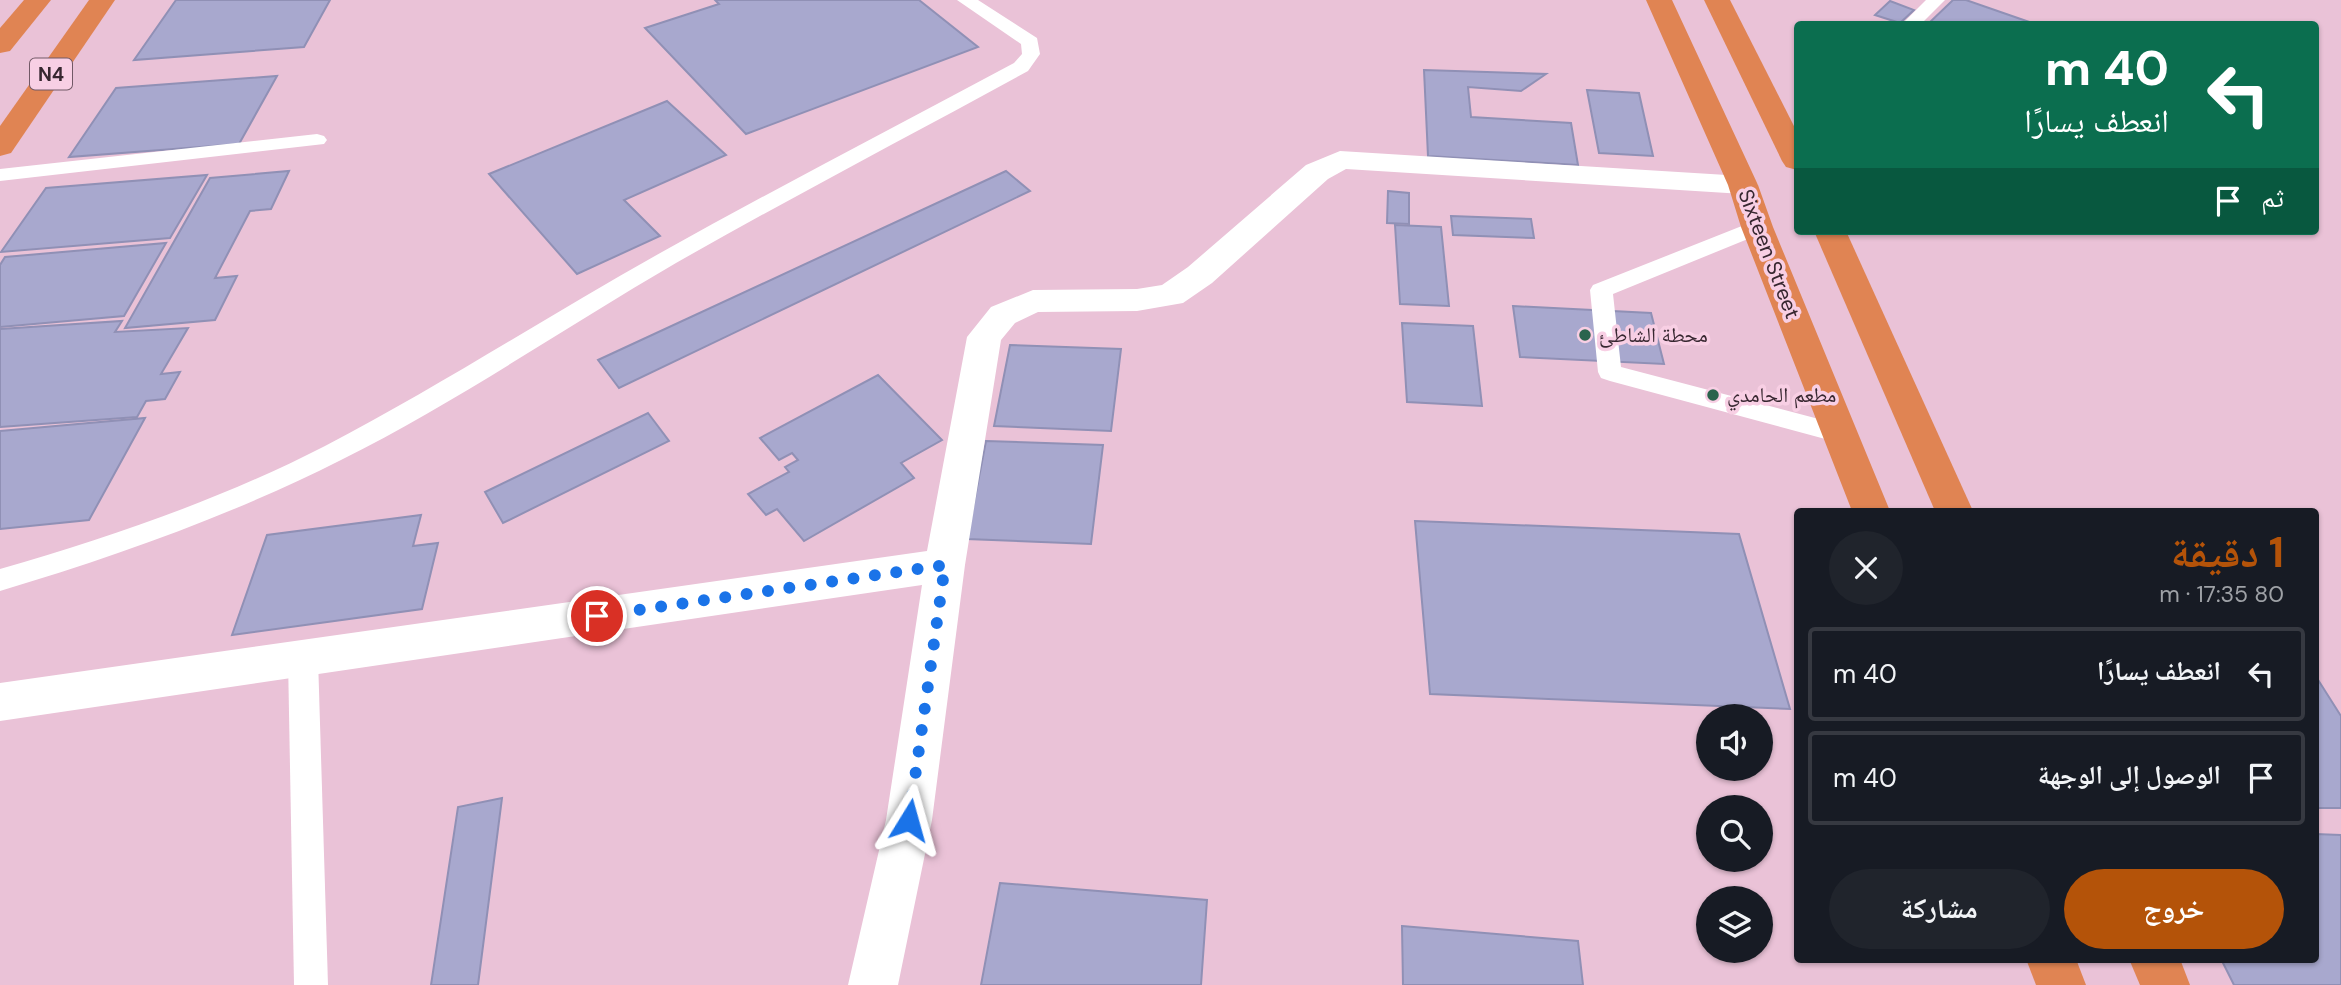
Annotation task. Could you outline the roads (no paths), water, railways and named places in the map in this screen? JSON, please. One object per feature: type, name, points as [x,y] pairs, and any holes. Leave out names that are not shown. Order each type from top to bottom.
[{"type":"highway","points":[[0,45],[38,0]]},
{"type":"highway","name":"N4","points":[[0,147],[102,0]]},
{"type":"highway","name":"Sixteen Street","points":[[1659,0],[1743,185],[1757,227],[1870,508]]},
{"type":"highway","points":[[1717,0],[1794,155]]},
{"type":"highway","points":[[1832,235],[1953,508]]},
{"type":"highway","points":[[2053,963],[2061,985]]},
{"type":"highway","points":[[2156,963],[2165,985]]},
{"type":"street","points":[[873,985],[909,820],[945,565],[984,337],[1003,315],[1033,300],[1137,300],[1171,295],[1200,275],[1317,172],[1340,160],[1743,185]]},
{"type":"street","points":[[0,702],[945,565]]},
{"type":"lane","points":[[0,580],[114,545],[237,497],[333,453],[500,359],[669,258],[1021,67],[1031,54],[1030,42],[966,0]]},
{"type":"lane","points":[[1914,21],[1936,0]]},
{"type":"lane","points":[[0,175],[317,140]]},
{"type":"lane","points":[[1757,227],[1601,289],[1610,372],[1840,434]]},
{"type":"lane","points":[[303,659],[311,985]]},
{"type":"place","name":"محطة الشاطئ","points":[[1585,335]]},
{"type":"place","name":"مطعم الحامدي","points":[[1713,395]]}]
